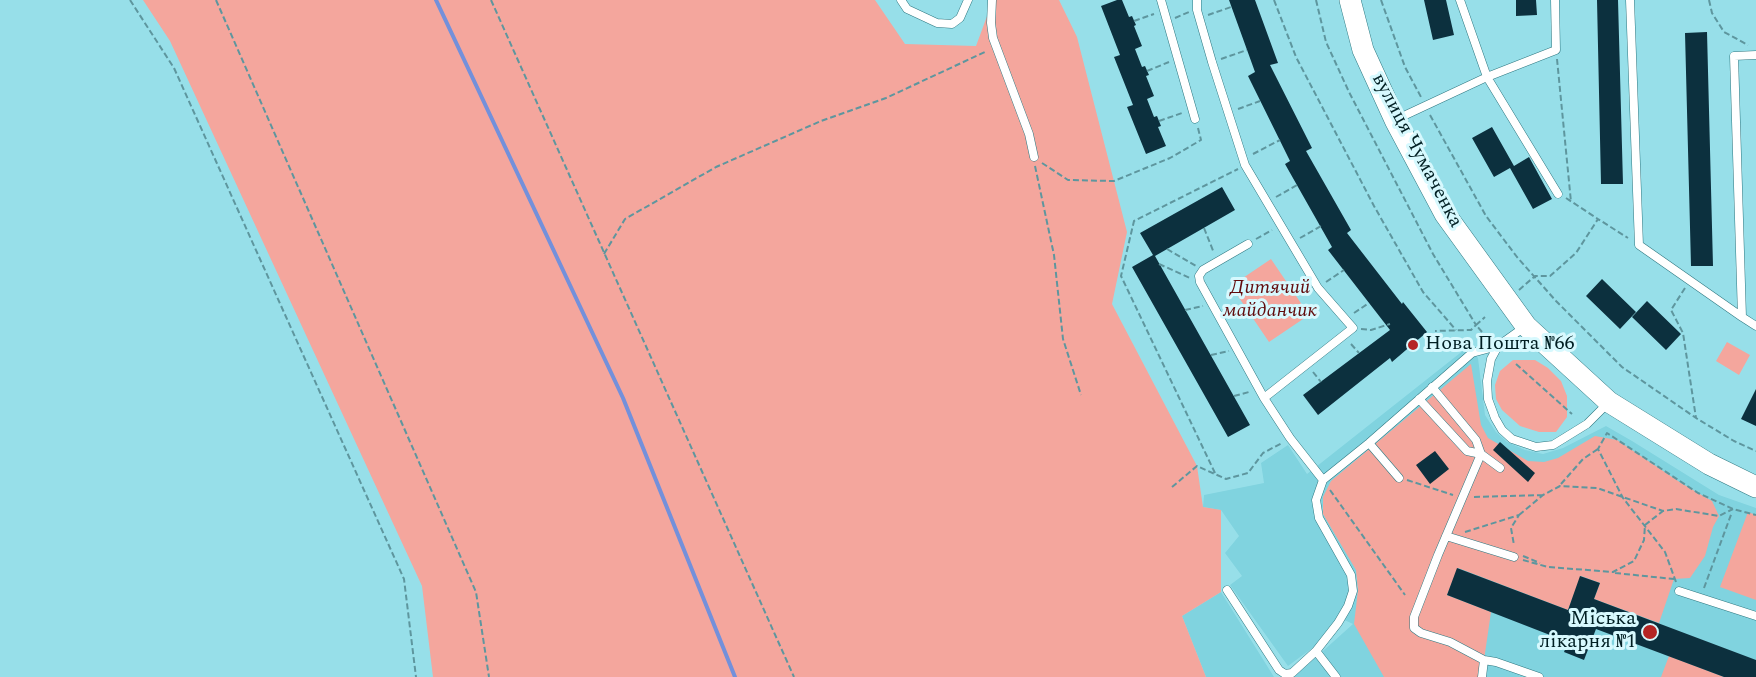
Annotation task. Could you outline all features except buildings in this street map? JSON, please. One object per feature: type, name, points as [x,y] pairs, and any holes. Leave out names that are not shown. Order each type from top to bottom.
[{"type":"street","name":"вулиця Чумаченка","points":[[1350,0],[1364,50],[1395,120],[1445,214],[1526,326],[1609,402],[1709,464],[1756,487]]},
{"type":"lane","points":[[901,0],[907,9],[937,23],[952,24],[960,18],[968,0]]},
{"type":"lane","points":[[992,0],[991,24],[996,47],[1029,134],[1034,157]]},
{"type":"lane","points":[[1161,0],[1195,119]]},
{"type":"lane","points":[[1197,0],[1212,62],[1244,162],[1318,288],[1353,328],[1262,394]]},
{"type":"lane","points":[[1460,0],[1487,77],[1558,194]]},
{"type":"lane","points":[[1395,120],[1487,77],[1556,50],[1555,0]]},
{"type":"lane","points":[[1630,0],[1639,245],[1756,326]]},
{"type":"lane","points":[[1742,318],[1734,56],[1756,55]]},
{"type":"lane","points":[[1248,244],[1203,270],[1199,276],[1200,282],[1262,394],[1290,438],[1323,480]]},
{"type":"lane","points":[[1227,590],[1279,670],[1285,674],[1292,673],[1316,651],[1338,623],[1348,606],[1353,591],[1351,575],[1319,518],[1316,500],[1323,480],[1472,353],[1498,346],[1526,326]]},
{"type":"lane","points":[[1498,346],[1491,359],[1487,381],[1488,399],[1502,430],[1512,439],[1536,447],[1553,445],[1587,424],[1609,402]]},
{"type":"lane","points":[[1432,387],[1476,440],[1481,454],[1414,617],[1414,628],[1421,633],[1450,642],[1484,660],[1539,677]]},
{"type":"lane","points":[[1419,399],[1467,451],[1481,454],[1500,468]]},
{"type":"lane","points":[[1369,443],[1399,478]]},
{"type":"lane","points":[[1446,536],[1515,555]]},
{"type":"lane","points":[[1679,591],[1756,616]]},
{"type":"lane","points":[[1316,651],[1336,677]]},
{"type":"lane","points":[[1482,677],[1484,660]]},
{"type":"path","points":[[130,0],[174,68],[404,579],[416,677]]},
{"type":"path","points":[[216,0],[476,592],[489,677]]},
{"type":"path","points":[[490,0],[794,677]]},
{"type":"path","points":[[1274,0],[1296,57],[1374,206],[1423,292],[1457,330]]},
{"type":"path","points":[[1316,0],[1326,42],[1349,92],[1433,254],[1482,332]]},
{"type":"path","points":[[1381,0],[1405,67],[1486,216],[1535,276],[1556,301],[1622,367],[1696,418],[1734,441],[1756,450]]},
{"type":"path","points":[[1709,0],[1712,13],[1724,32],[1756,49]]},
{"type":"path","points":[[1168,20],[1231,7]]},
{"type":"path","points":[[1134,21],[1165,10]]},
{"type":"path","points":[[604,254],[625,219],[716,167],[821,121],[886,98],[996,47]]},
{"type":"path","points":[[1212,62],[1246,50]]},
{"type":"path","points":[[1556,50],[1571,202]]},
{"type":"path","points":[[1147,71],[1179,58]]},
{"type":"path","points":[[1227,113],[1260,101]]},
{"type":"path","points":[[1159,121],[1192,108]]},
{"type":"path","points":[[1034,157],[1068,180],[1114,181],[1170,158],[1202,140],[1195,119]]},
{"type":"path","points":[[1215,473],[1121,276],[1134,221],[1280,140]]},
{"type":"path","points":[[1034,157],[1054,255],[1063,339],[1081,395]]},
{"type":"path","points":[[1266,202],[1297,185]]},
{"type":"path","points":[[1558,194],[1639,245]]},
{"type":"path","points":[[1519,290],[1535,276],[1551,276],[1576,253],[1598,219]]},
{"type":"path","points":[[1248,244],[1280,225]]},
{"type":"path","points":[[1291,243],[1321,226]]},
{"type":"path","points":[[1204,228],[1218,261]]},
{"type":"path","points":[[1167,249],[1203,270]]},
{"type":"path","points":[[1159,264],[1200,282]]},
{"type":"path","points":[[1318,288],[1344,270]]},
{"type":"path","points":[[1690,281],[1671,310],[1683,333],[1696,418]]},
{"type":"path","points":[[1345,320],[1369,303]]},
{"type":"path","points":[[1185,309],[1212,304]]},
{"type":"path","points":[[1435,331],[1471,330],[1485,317]]},
{"type":"path","points":[[1353,328],[1371,330],[1390,324]]},
{"type":"path","points":[[1211,355],[1237,350]]},
{"type":"path","points":[[1516,364],[1572,414]]},
{"type":"path","points":[[1234,396],[1262,394]]},
{"type":"path","points":[[1674,579],[1548,567],[1515,555],[1511,528],[1520,515],[1543,495],[1560,486],[1583,459],[1598,449],[1607,433],[1689,488],[1733,509],[1756,514]]},
{"type":"path","points":[[1172,488],[1197,466],[1227,479],[1248,473],[1263,453],[1290,438]]},
{"type":"path","points":[[1598,449],[1623,498],[1665,552],[1679,591]]},
{"type":"path","points":[[1323,480],[1405,596]]},
{"type":"path","points":[[1560,486],[1597,488],[1663,510],[1676,509],[1719,516],[1733,509]]},
{"type":"path","points":[[1701,598],[1733,509]]},
{"type":"path","points":[[1613,573],[1634,561],[1644,540],[1645,525],[1663,510]]},
{"type":"path","points":[[1457,534],[1520,515]]},
{"type":"shaded area","points":[[1469,346],[1478,358],[1485,415],[1496,432],[1507,442],[1525,450],[1543,454],[1563,448],[1606,426],[1719,495],[1756,508],[1756,677],[1294,677],[1353,624],[1338,617],[1315,646],[1288,666],[1230,585],[1242,576],[1225,553],[1239,536],[1221,510],[1203,507],[1204,495],[1264,483],[1261,463],[1288,445],[1307,474]]},
{"type":"shaded area","points":[[1221,592],[1274,677],[1206,677],[1182,616]]},
{"type":"green space","points":[[143,0],[875,0],[905,44],[976,46],[993,0],[1059,0],[1077,37],[1127,232],[1112,304],[1197,466],[1203,507],[1221,510],[1221,592],[1182,616],[1206,677],[433,677],[422,586],[170,41]]},
{"type":"green space","name":"Дитячий майданчик","points":[[1271,259],[1309,315],[1269,342],[1231,286]]},
{"type":"green space","points":[[1727,342],[1750,355],[1739,375],[1716,361]]},
{"type":"green space","points":[[1513,360],[1535,360],[1548,368],[1561,381],[1567,396],[1567,417],[1556,432],[1539,432],[1520,426],[1502,410],[1496,399],[1495,385],[1500,371]]},
{"type":"green space","points":[[1471,364],[1481,425],[1488,438],[1528,461],[1544,462],[1558,458],[1595,436],[1617,440],[1712,501],[1719,516],[1713,527],[1705,556],[1690,578],[1674,579],[1659,623],[1594,599],[1600,583],[1581,576],[1568,610],[1458,568],[1447,595],[1491,612],[1484,660],[1479,677],[1384,677],[1354,624],[1358,590],[1356,570],[1323,514],[1323,497],[1331,481]]},
{"type":"green space","points":[[1748,512],[1756,515],[1756,600],[1720,587]]},
{"type":"green space","points":[[1669,656],[1724,677],[1661,677]]},
{"type":"waterway","points":[[436,0],[623,398],[735,677]]},
{"type":"place","name":"Нова Пошта №66","points":[[1413,345]]},
{"type":"place","name":"Міська лікарня №1","points":[[1650,632]]}]
